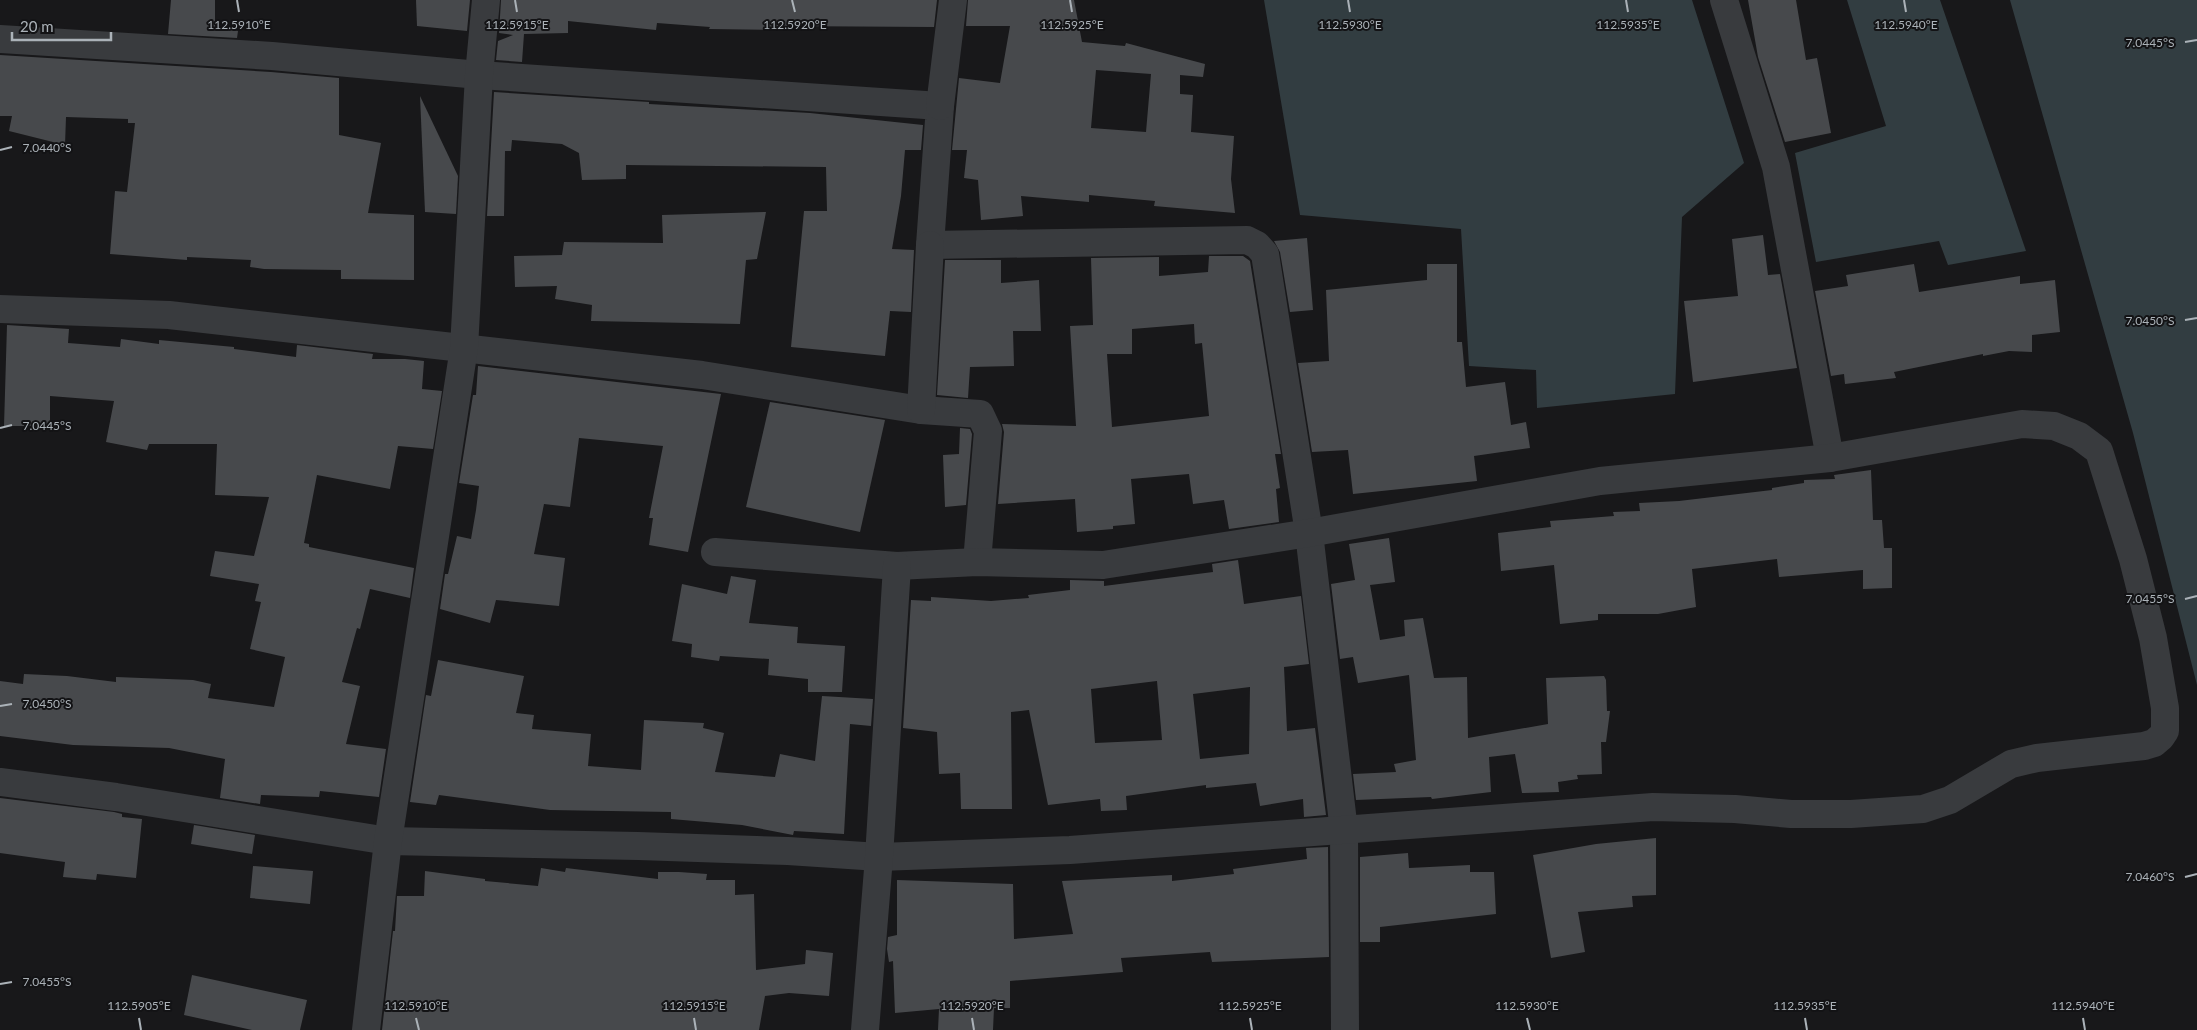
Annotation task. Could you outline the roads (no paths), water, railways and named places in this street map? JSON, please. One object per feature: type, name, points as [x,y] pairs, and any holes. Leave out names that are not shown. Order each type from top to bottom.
[{"type":"street","points":[[366,1030],[388,841],[464,348],[478,75],[486,0]]},
{"type":"street","points":[[922,410],[930,245],[940,106],[953,0]]},
{"type":"street","points":[[1724,0],[1776,167],[1830,458]]},
{"type":"street","points":[[0,38],[272,56],[478,75],[940,106]]},
{"type":"street","points":[[930,245],[1247,240],[1257,245],[1265,254],[1309,533],[1344,831],[1345,1030]]},
{"type":"street","points":[[0,310],[169,315],[702,375],[922,410],[980,414],[988,431],[977,562]]},
{"type":"street","points":[[0,782],[116,797],[388,841],[638,846],[788,851],[878,857],[1070,850],[1653,807],[1735,809],[1790,814],[1851,814],[1924,809],[1950,800],[2011,764],[2037,758],[2154,744],[2165,731],[2165,708],[2153,638],[2133,559],[2099,451],[2079,436],[2054,426],[2022,424],[1830,458],[1600,481],[1309,533],[1103,565],[977,562],[897,566],[715,552]]},
{"type":"street","points":[[864,1030],[878,857],[897,566]]}]
